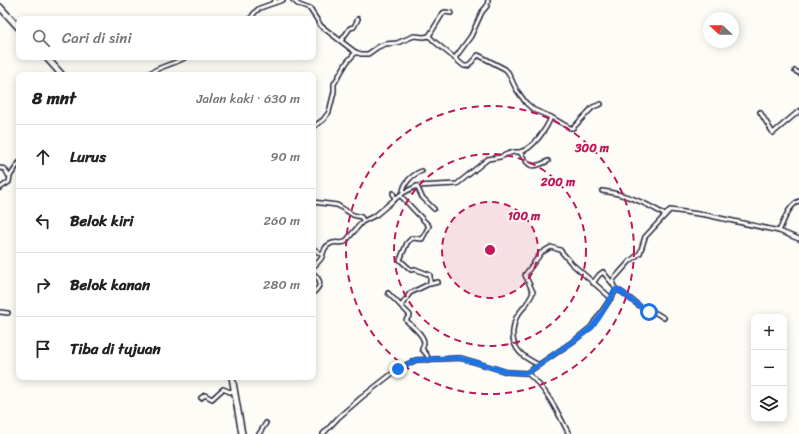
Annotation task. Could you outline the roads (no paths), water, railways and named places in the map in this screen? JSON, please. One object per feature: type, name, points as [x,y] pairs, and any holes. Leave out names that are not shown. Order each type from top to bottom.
[{"type":"main road","points":[[0,7],[16,25]]},
{"type":"main road","points":[[49,60],[59,72]]},
{"type":"main road","points":[[233,380],[242,434]]},
{"type":"street","points":[[252,16],[258,9],[283,0]]},
{"type":"street","points":[[293,0],[299,5],[310,9],[315,16]]},
{"type":"street","points":[[455,58],[472,36],[488,0]]},
{"type":"street","points":[[316,18],[321,26],[356,52],[368,54],[385,44],[397,43],[414,36],[429,36],[443,13],[451,13]]},
{"type":"street","points":[[341,41],[350,28],[354,27],[358,19]]},
{"type":"street","points":[[429,36],[463,65],[467,66],[477,55],[505,69],[526,103],[534,110],[551,117],[570,128],[573,128],[593,107],[601,104]]},
{"type":"street","points":[[316,125],[323,120],[329,112],[334,92],[334,84],[347,62],[356,52]]},
{"type":"street","points":[[152,72],[160,67],[181,60]]},
{"type":"street","points":[[795,71],[799,73]]},
{"type":"street","points":[[760,112],[773,133],[799,111]]},
{"type":"street","points":[[316,264],[321,258],[324,250],[330,244],[337,242],[342,244],[345,242],[363,220],[376,215],[402,194],[417,186],[457,184],[480,164],[488,160],[513,152],[527,150],[536,142],[551,117]]},
{"type":"street","points":[[520,152],[527,163],[533,166],[537,166],[548,161]]},
{"type":"street","points":[[0,188],[9,182],[10,176],[16,167]]},
{"type":"street","points":[[0,168],[5,169],[10,176]]},
{"type":"street","points":[[422,171],[415,174],[407,182],[403,188],[402,194],[429,226],[422,239],[412,238],[407,243],[400,260],[411,270],[415,269],[429,274],[431,276],[429,284]]},
{"type":"street","points":[[417,186],[422,197],[434,209]]},
{"type":"street","points":[[602,191],[623,194],[644,202],[665,215]]},
{"type":"street","points":[[393,193],[395,199]]},
{"type":"street","points":[[779,231],[789,210],[799,201]]},
{"type":"street","points":[[316,202],[337,205],[363,220]]},
{"type":"street","points":[[612,283],[616,276],[640,253],[646,237],[670,210],[683,211],[779,231],[799,239]]},
{"type":"street","points":[[539,365],[533,363],[521,354],[515,346],[513,340],[515,319],[532,296],[533,292],[525,277],[529,268],[541,253],[548,248],[557,248],[572,264],[611,298]]},
{"type":"street","points":[[316,250],[322,255]]},
{"type":"street","points":[[593,282],[603,272],[616,289],[647,312],[656,313],[664,318]]},
{"type":"street","points":[[316,276],[319,278],[320,282],[319,288],[316,290]]},
{"type":"street","points":[[401,306],[412,292],[429,284],[438,282]]},
{"type":"street","points":[[527,373],[592,327],[616,289]]},
{"type":"street","points":[[388,292],[410,315],[406,321],[416,329],[423,339],[424,343],[422,349],[427,355],[428,360]]},
{"type":"street","points":[[0,312],[8,313]]},
{"type":"street","points":[[323,434],[346,411],[398,369],[416,360],[461,358],[507,372],[527,373],[537,380],[545,391],[569,434]]},
{"type":"street","points":[[201,398],[205,396],[212,399],[223,389],[230,392],[235,390]]},
{"type":"street","points":[[259,434],[266,424]]}]
